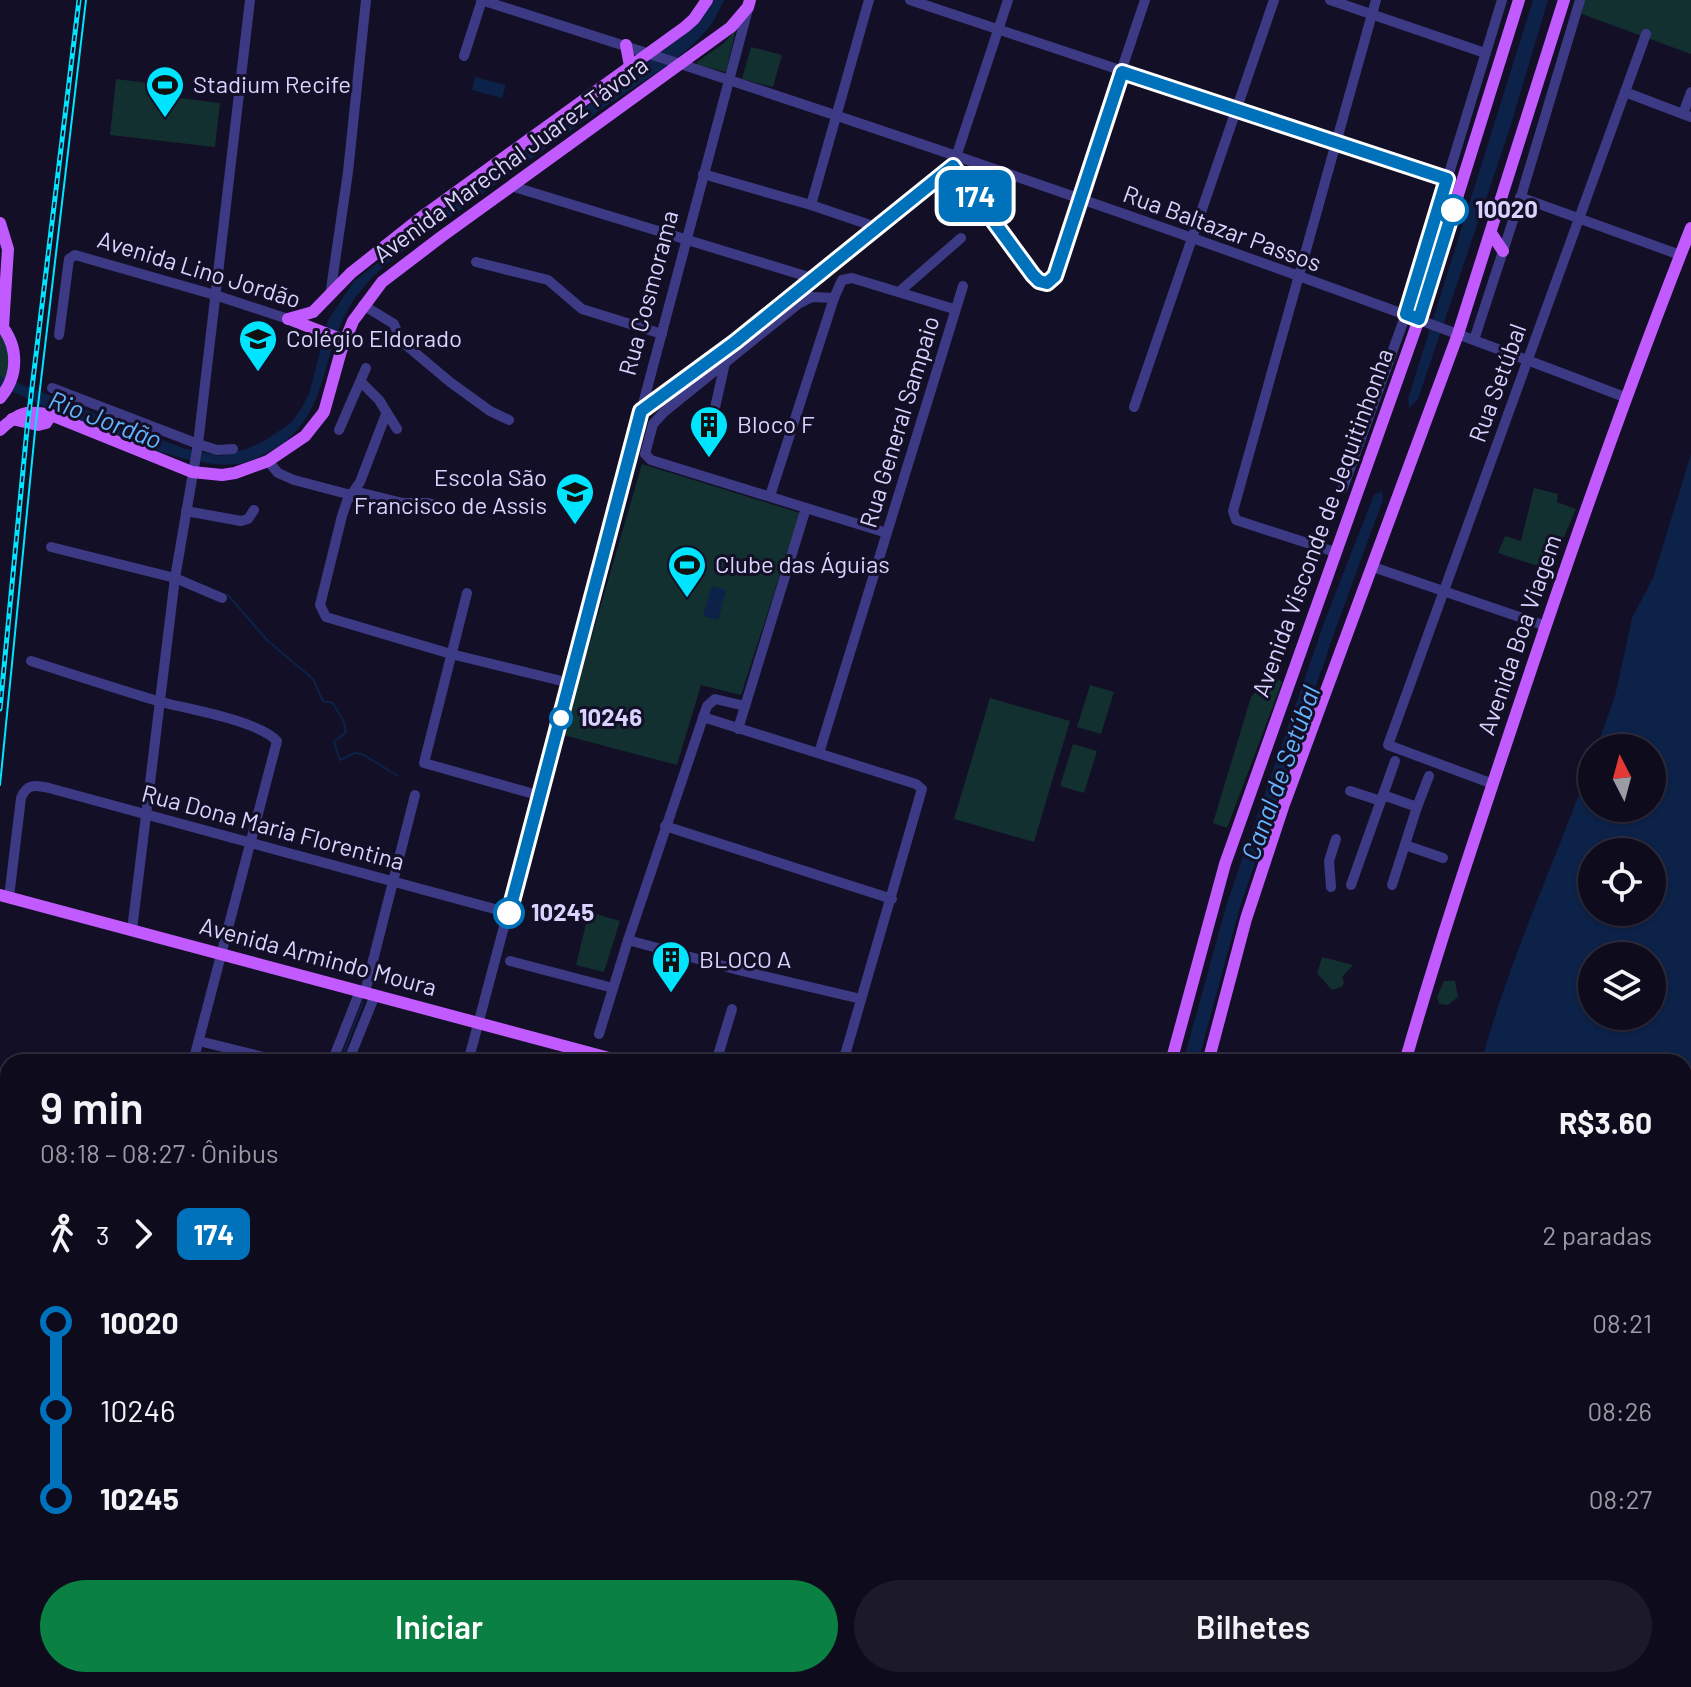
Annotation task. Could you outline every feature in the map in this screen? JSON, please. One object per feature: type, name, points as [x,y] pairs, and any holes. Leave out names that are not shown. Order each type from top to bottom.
[{"type":"main road","name":"Avenida Marechal Juarez Távora","points":[[288,319],[307,315],[351,273],[493,163],[652,53],[694,19],[707,0]]},
{"type":"main road","name":"Avenida Visconde de Jequitinhonha","points":[[1173,1054],[1225,864],[1335,552],[1423,320],[1519,0]]},
{"type":"main road","points":[[1210,1054],[1246,919],[1283,807],[1373,567],[1491,233],[1564,0]]},
{"type":"main road","name":"Avenida Marechal Juarez Távora","points":[[193,470],[222,475],[251,469],[305,436],[324,412],[336,337],[372,292],[401,267],[731,27],[749,3]]},
{"type":"main road","points":[[626,45],[630,66]]},
{"type":"main road","points":[[0,223],[8,249],[2,326],[9,336],[15,357],[13,378],[2,395]]},
{"type":"main road","name":"Avenida Boa Viagem","points":[[1407,1054],[1449,913],[1546,626],[1691,228]]},
{"type":"main road","points":[[1491,233],[1503,251]]},
{"type":"main road","name":"Avenida Lino Jordão","points":[[288,319],[336,337]]},
{"type":"main road","points":[[0,430],[12,419],[32,411],[51,415],[67,426],[193,470]]},
{"type":"main road","name":"Avenida Armindo Moura","points":[[4,896],[594,1054]]},
{"type":"street","points":[[132,930],[175,578],[197,446],[250,0]]},
{"type":"street","points":[[330,296],[348,172],[366,0]]},
{"type":"street","points":[[464,56],[482,0]]},
{"type":"street","name":"Rua Baltazar Passos","points":[[482,0],[836,115],[955,161],[1080,199],[1423,320],[1627,398]]},
{"type":"street","points":[[811,205],[869,0]]},
{"type":"street","points":[[910,0],[998,30],[1051,44],[1122,72],[1447,179]]},
{"type":"street","points":[[641,411],[735,342],[955,161],[1008,0]]},
{"type":"street","points":[[955,161],[1033,275],[1047,283],[1055,276],[1145,0]]},
{"type":"street","points":[[1134,407],[1194,240],[1274,0]]},
{"type":"street","points":[[1330,0],[1485,53]]},
{"type":"street","points":[[1335,552],[1236,520],[1233,511],[1376,0]]},
{"type":"street","points":[[1343,488],[1406,314],[1502,0]]},
{"type":"street","points":[[1474,340],[1580,0]]},
{"type":"street","name":"Rua Cosmorama","points":[[470,1054],[749,3]]},
{"type":"street","name":"Rua Setúbal","points":[[1493,784],[1388,745],[1646,34]]},
{"type":"street","points":[[1625,92],[1687,116],[1691,92]]},
{"type":"street","points":[[703,174],[876,227]]},
{"type":"street","points":[[511,186],[812,278]]},
{"type":"street","points":[[1520,197],[1680,255]]},
{"type":"street","points":[[899,292],[961,238]]},
{"type":"street","name":"Avenida Lino Jordão","points":[[59,335],[69,259],[75,255],[288,319]]},
{"type":"street","points":[[336,261],[351,273]]},
{"type":"street","points":[[476,262],[544,278],[582,309],[662,334]]},
{"type":"street","points":[[770,496],[840,284],[847,278],[954,309]]},
{"type":"street","name":"Rua General Sampaio","points":[[819,753],[963,286]]},
{"type":"street","points":[[834,298],[808,298],[659,416],[653,424],[645,450],[651,460],[887,533]]},
{"type":"street","points":[[363,305],[394,324],[400,340],[450,382],[490,411],[509,420]]},
{"type":"street","points":[[712,421],[725,363]]},
{"type":"street","points":[[339,430],[366,368]]},
{"type":"street","points":[[361,382],[379,400],[397,429]]},
{"type":"street","points":[[52,388],[197,446],[233,449]]},
{"type":"street","points":[[386,414],[360,482],[342,516],[320,605],[326,617],[451,654],[570,683]]},
{"type":"street","points":[[268,461],[286,478],[351,495],[362,493],[403,503],[428,503],[442,507]]},
{"type":"street","points":[[738,729],[806,508]]},
{"type":"street","points":[[186,511],[241,521],[248,519],[254,510]]},
{"type":"street","points":[[51,547],[175,578],[222,598]]},
{"type":"street","points":[[1373,567],[1546,626]]},
{"type":"street","points":[[467,593],[424,763],[541,796]]},
{"type":"street","points":[[31,661],[222,717],[269,734],[277,741],[195,1054]]},
{"type":"street","points":[[599,1034],[708,702],[715,699],[745,706]]},
{"type":"street","points":[[703,717],[916,784],[922,789],[845,1054]]},
{"type":"street","points":[[1351,885],[1395,761]]},
{"type":"street","points":[[1392,885],[1429,776]]},
{"type":"street","name":"Rua Dona Maria Florentina","points":[[4,896],[21,798],[27,787],[37,785],[509,913]]},
{"type":"street","points":[[1350,791],[1417,807]]},
{"type":"street","points":[[350,1054],[415,795]]},
{"type":"street","points":[[665,826],[892,899]]},
{"type":"street","points":[[1331,887],[1329,866],[1336,839]]},
{"type":"street","points":[[1405,845],[1443,858]]},
{"type":"street","points":[[628,940],[861,999]]},
{"type":"street","points":[[510,961],[613,988]]},
{"type":"street","points":[[336,1054],[367,993]]},
{"type":"street","points":[[718,1054],[732,1009]]},
{"type":"street","points":[[199,1041],[252,1054]]},
{"type":"green space","points":[[1583,0],[1691,0],[1691,54],[1579,13]]},
{"type":"green space","points":[[736,29],[726,72],[698,65],[697,62],[724,43]]},
{"type":"green space","points":[[751,47],[782,55],[773,87],[742,79]]},
{"type":"green space","name":"Stadium Recife","points":[[116,79],[164,85],[163,96],[220,103],[215,147],[110,135]]},
{"type":"green space","points":[[0,331],[12,363],[0,394]]},
{"type":"green space","name":"Clube das Águias","points":[[642,464],[800,513],[741,695],[701,685],[677,765],[563,735]]},
{"type":"green space","points":[[1534,488],[1558,494],[1557,502],[1576,509],[1550,570],[1498,553],[1505,536],[1521,541]]},
{"type":"green space","points":[[1271,675],[1282,682],[1227,828],[1213,823],[1251,697]]},
{"type":"green space","points":[[1090,685],[1114,692],[1101,734],[1077,727]]},
{"type":"green space","points":[[990,698],[1070,721],[1034,842],[954,819]]},
{"type":"green space","points":[[1073,744],[1097,751],[1084,793],[1060,786]]},
{"type":"green space","points":[[589,912],[620,921],[604,972],[576,965]]},
{"type":"green space","points":[[1322,957],[1353,965],[1342,977],[1342,987],[1332,990],[1317,973]]},
{"type":"green space","points":[[1444,981],[1455,981],[1458,997],[1448,1005],[1439,1004],[1437,997]]},
{"type":"water","name":"Rio Jordão","points":[[713,0],[724,0],[709,28],[684,52],[419,239],[371,279],[346,313],[311,409],[297,430],[276,448],[246,462],[223,465],[193,461],[123,439],[0,386],[0,376],[183,448],[220,456],[266,440],[292,422],[301,409],[309,394],[328,320],[354,281],[475,187],[641,68],[693,26]]},
{"type":"water","points":[[1533,0],[1548,0],[1509,131],[1418,399],[1409,408],[1408,399]]},
{"type":"water","points":[[475,77],[506,85],[502,98],[472,90]]},
{"type":"water","points":[[1691,454],[1691,1054],[1483,1054],[1519,947],[1578,796],[1578,822],[1666,822],[1666,734],[1601,734],[1615,696],[1632,618],[1653,578]]},
{"type":"water","name":"Canal de Setúbal","points":[[1382,491],[1383,500],[1240,907],[1200,1054],[1185,1054],[1227,903],[1325,620],[1374,495]]},
{"type":"water","points":[[712,586],[726,590],[718,620],[703,616]]},
{"type":"waterway","points":[[505,167],[534,143],[558,129]]},
{"type":"waterway","points":[[227,594],[268,641],[313,679],[323,701],[333,703],[346,732],[334,742],[340,760],[355,753],[362,754],[398,776]]},
{"type":"waterway","points":[[343,1054],[363,1002]]},
{"type":"tram line","points":[[0,785],[35,431],[86,0]]},
{"type":"railway","points":[[0,709],[27,429],[79,0]]},
{"type":"bus line","name":"174","points":[[509,913],[641,411],[735,342],[953,166],[1033,275],[1047,283],[1055,276],[1122,72],[1447,179],[1406,314],[1419,319],[1453,210]]},
{"type":"place","name":"Stadium Recife","points":[[165,119]]},
{"type":"place","name":"10020","points":[[1453,210]]},
{"type":"place","name":"Colégio Eldorado","points":[[258,373]]},
{"type":"place","name":"Bloco F","points":[[709,459]]},
{"type":"place","name":"Escola São Francisco de Assis","points":[[575,526]]},
{"type":"place","name":"Clube das Águias","points":[[687,599]]},
{"type":"place","name":"10246","points":[[561,718]]},
{"type":"place","name":"10245","points":[[509,913]]},
{"type":"place","name":"BLOCO A","points":[[671,994]]}]
